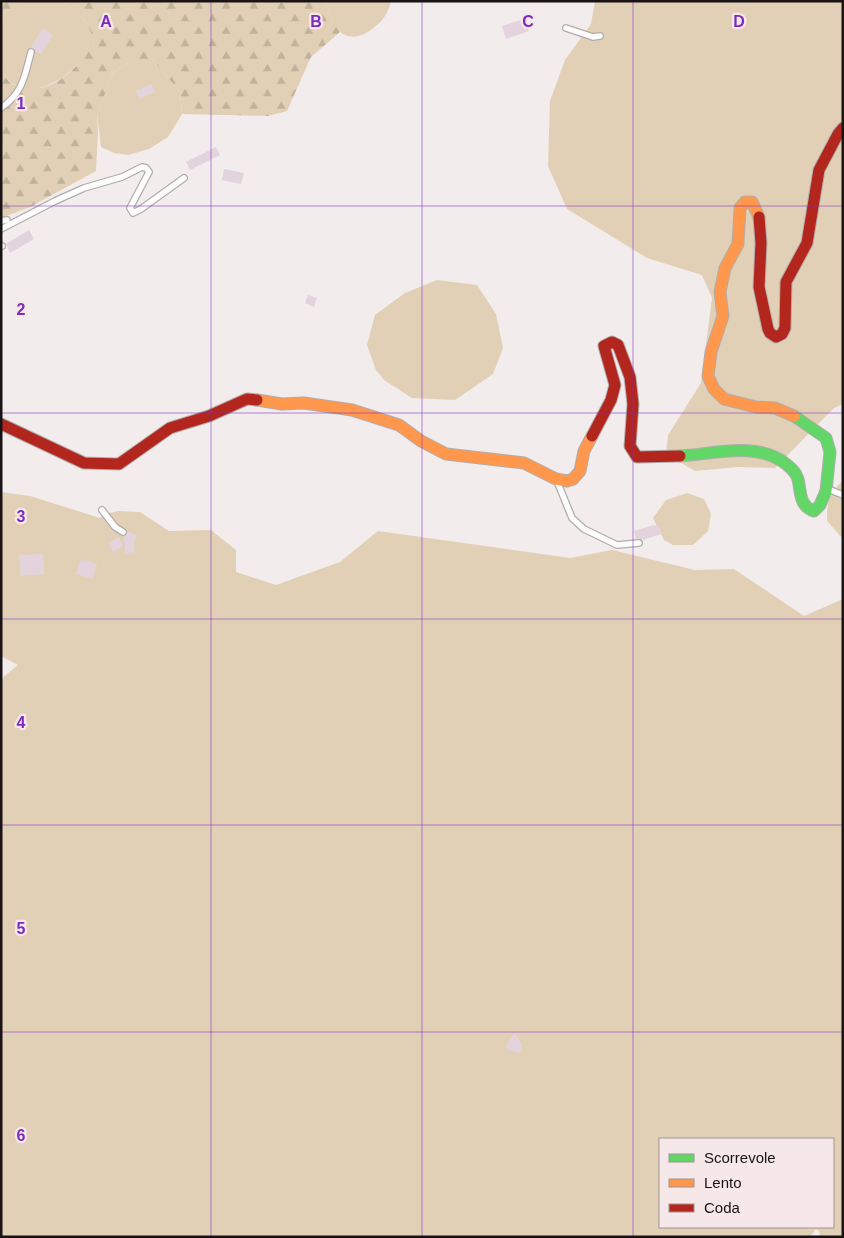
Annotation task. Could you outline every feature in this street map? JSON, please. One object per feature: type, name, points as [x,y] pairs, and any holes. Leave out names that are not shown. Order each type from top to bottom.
[{"type":"street","points":[[1,424],[84,463],[119,464],[170,428],[209,416],[248,400],[282,404],[304,403],[352,410],[398,425],[421,441],[446,454],[499,459],[524,464],[556,479],[567,481],[573,479],[580,471],[584,451],[611,400],[615,385],[604,346],[612,342],[618,345],[630,377],[633,404],[630,446],[637,456],[672,458],[738,452],[764,453],[780,459],[792,469],[798,476],[801,499],[808,509],[814,511],[820,505],[826,489],[830,452],[826,438],[806,423],[776,408],[756,407],[724,400],[714,389],[708,376],[711,352],[723,316],[720,292],[725,268],[738,244],[740,208],[746,202],[752,202],[757,210],[762,248],[759,284],[761,300],[768,329],[776,337],[782,334],[785,328],[786,282],[806,243],[819,170],[843,128]]},
{"type":"lane","points":[[566,28],[593,37],[600,36]]},
{"type":"lane","points":[[1,108],[16,95],[24,82],[31,52]]},
{"type":"lane","points":[[1,229],[84,188],[122,177],[142,167],[146,168],[149,172],[130,208],[133,213],[184,178]]},
{"type":"lane","points":[[556,479],[572,518],[584,529],[618,545],[639,543]]},
{"type":"lane","points":[[826,489],[843,495]]},
{"type":"lane","points":[[102,510],[115,527],[123,532]]},
{"type":"green space","points":[[1,1],[19,1],[4,14],[1,25]]},
{"type":"green space","points":[[19,1],[62,1],[78,13],[92,31],[94,43],[84,59],[61,79],[31,90],[11,83],[1,70],[1,25],[4,14]]},
{"type":"green space","points":[[62,1],[326,1],[331,18],[340,32],[311,57],[287,111],[268,116],[182,114],[180,92],[152,59],[133,59],[113,73],[97,114],[96,171],[30,207],[1,218],[1,70],[13,84],[33,88],[44,87],[54,83],[73,70],[94,43],[87,24],[74,10]]},
{"type":"green space","points":[[326,1],[391,1],[386,14],[377,25],[358,36],[350,37],[337,29]]},
{"type":"green space","points":[[595,1],[843,1],[843,404],[834,408],[775,468],[738,467],[695,471],[666,454],[668,435],[701,383],[712,298],[702,275],[647,258],[567,209],[548,166],[550,101],[565,60],[591,24]]},
{"type":"green space","points":[[133,59],[152,59],[180,92],[182,114],[168,137],[149,149],[128,155],[114,153],[101,147],[97,114],[113,73]]},
{"type":"green space","points":[[437,280],[477,285],[496,314],[503,348],[493,374],[455,400],[412,398],[384,380],[376,370],[367,345],[375,315],[405,293]]},
{"type":"green space","points":[[843,480],[843,539],[827,521],[830,499]]},
{"type":"green space","points":[[1,492],[30,496],[100,518],[105,514],[118,511],[140,512],[169,531],[211,530],[236,550],[236,572],[276,585],[340,562],[378,531],[570,558],[612,550],[695,570],[734,569],[804,616],[843,599],[843,1237],[819,1237],[820,1232],[816,1229],[810,1237],[1,1237],[1,679],[18,665],[1,656]]},
{"type":"green space","points":[[687,493],[704,499],[711,514],[708,531],[693,545],[673,545],[664,540],[653,518],[666,500]]},
{"type":"building","points":[[524,19],[529,31],[506,39],[502,26]]},
{"type":"building","points":[[43,28],[53,35],[41,54],[31,47]]},
{"type":"building","points":[[151,84],[155,92],[140,99],[136,91]]},
{"type":"building","points":[[216,147],[220,155],[190,170],[186,162]]},
{"type":"building","points":[[224,169],[244,173],[241,184],[222,180]]},
{"type":"building","points":[[29,230],[34,239],[10,253],[6,244]]},
{"type":"building","points":[[308,295],[317,298],[314,307],[305,303]]},
{"type":"building","points":[[659,525],[662,534],[642,540],[636,539],[634,531]]},
{"type":"building","points":[[127,531],[137,536],[134,541],[135,552],[125,553],[124,538]]},
{"type":"building","points":[[119,537],[123,546],[113,552],[108,543]]},
{"type":"building","points":[[43,554],[44,574],[21,576],[19,555]]},
{"type":"building","points":[[81,559],[97,564],[92,579],[76,574]]},
{"type":"building","points":[[515,1033],[522,1045],[520,1053],[510,1051],[505,1047]]},
{"type":"traffic: fast","points":[[680,456],[749,451],[775,457],[795,472],[803,502],[809,509],[814,511],[820,505],[826,491],[830,452],[826,438],[794,416]]},
{"type":"traffic: slow","points":[[759,217],[752,202],[745,202],[740,208],[738,244],[725,268],[720,292],[723,316],[711,352],[708,376],[714,389],[724,399],[756,407],[775,408],[794,416]]},
{"type":"traffic: slow","points":[[257,400],[282,404],[304,403],[352,410],[399,425],[421,441],[446,454],[524,463],[556,479],[567,481],[573,479],[580,471],[584,451],[592,436]]},
{"type":"traffic: jam","points":[[759,217],[761,243],[759,287],[768,329],[776,337],[782,334],[785,328],[786,282],[807,243],[819,170],[843,128]]},
{"type":"traffic: jam","points":[[592,436],[611,400],[615,385],[604,346],[612,342],[618,345],[630,377],[633,404],[630,446],[637,457],[680,456]]},
{"type":"traffic: jam","points":[[1,424],[84,463],[119,464],[170,428],[209,416],[247,399],[257,400]]}]
